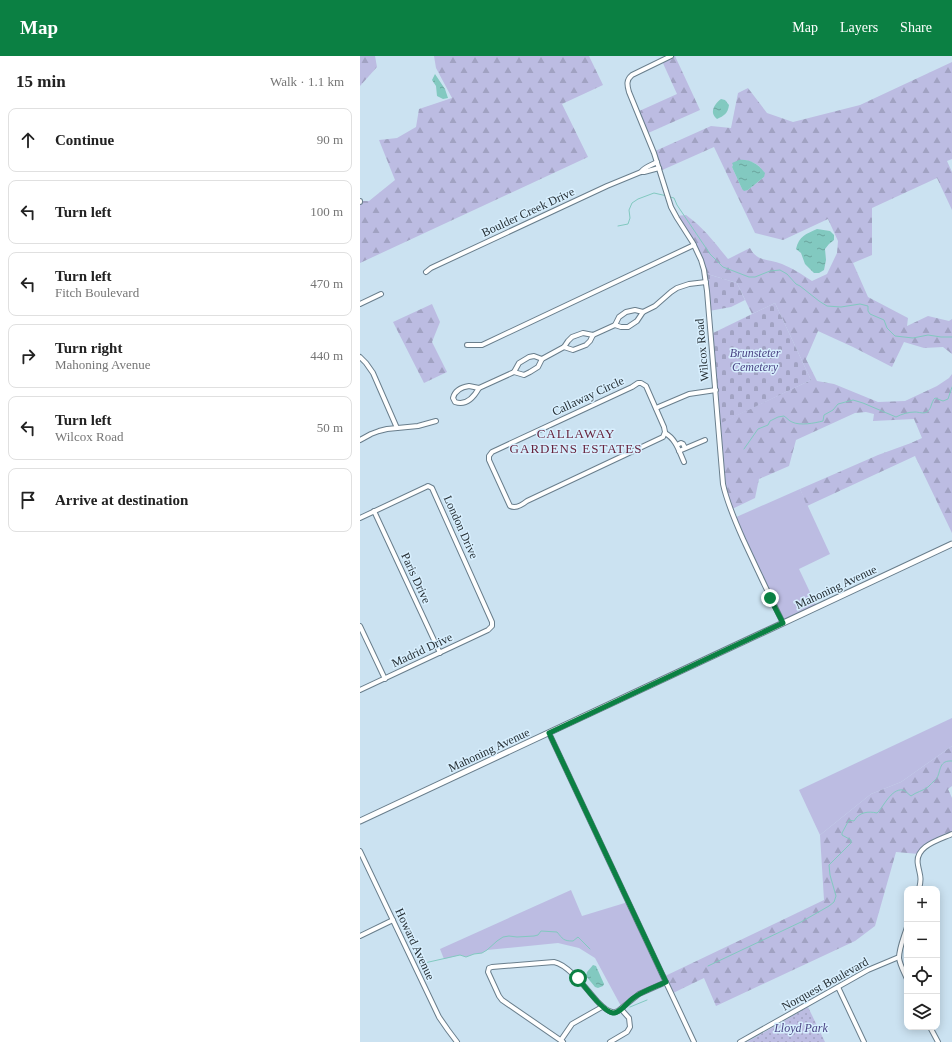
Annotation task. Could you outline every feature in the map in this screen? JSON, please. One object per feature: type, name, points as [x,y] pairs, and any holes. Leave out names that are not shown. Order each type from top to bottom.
[{"type":"main road","name":"Mahoning Avenue","points":[[360,821],[952,544]]},
{"type":"street","name":"Wilcox Road","points":[[671,56],[632,75],[627,80],[627,85],[657,162],[671,207],[694,245],[701,260],[706,282],[723,484],[730,509],[783,623]]},
{"type":"street","name":"Boulder Creek Drive","points":[[641,172],[646,167],[657,162]]},
{"type":"street","name":"Boulder Creek Drive","points":[[426,272],[431,268],[607,186],[641,172],[659,168]]},
{"type":"street","points":[[467,345],[482,344],[694,245]]},
{"type":"street","points":[[615,325],[628,327],[638,321],[643,312],[654,306],[677,288],[689,284],[706,282]]},
{"type":"street","points":[[360,304],[382,294]]},
{"type":"street","points":[[564,347],[574,350],[581,348],[588,344],[593,335],[615,325],[619,317],[626,312],[635,310],[643,312]]},
{"type":"street","points":[[514,372],[524,375],[530,372],[538,367],[542,359],[564,347],[572,337],[584,333],[593,335]]},
{"type":"street","points":[[360,357],[373,373],[397,428]]},
{"type":"street","points":[[479,388],[469,386],[461,389],[455,393],[453,398],[457,403],[463,403],[471,399],[479,388],[514,372],[519,363],[529,357],[542,359]]},
{"type":"street","name":"Callaway Circle","points":[[638,383],[646,386],[664,427],[665,433],[661,438],[516,507],[512,507],[508,504],[505,494],[489,460],[489,456],[492,452],[605,400],[638,383]]},
{"type":"street","points":[[656,408],[689,394],[716,390]]},
{"type":"street","points":[[360,440],[379,431],[418,426],[436,421]]},
{"type":"street","points":[[665,433],[669,435],[677,445],[684,462]]},
{"type":"street","points":[[679,451],[705,440]]},
{"type":"street","points":[[677,445],[681,443],[685,448]]},
{"type":"street","name":"London Drive","points":[[360,518],[428,486],[432,488],[492,620],[492,626]]},
{"type":"street","name":"Paris Drive","points":[[374,512],[440,653]]},
{"type":"street","points":[[360,626],[385,679]]},
{"type":"street","name":"Madrid Drive","points":[[360,690],[488,630],[492,626]]},
{"type":"street","points":[[549,733],[694,1042]]},
{"type":"street","points":[[920,886],[921,878],[918,858],[920,852],[927,846],[952,834]]},
{"type":"street","name":"Howard Avenue","points":[[360,851],[439,1017],[457,1042]]},
{"type":"street","points":[[360,936],[393,920]]},
{"type":"street","points":[[904,938],[899,957],[904,972]]},
{"type":"street","name":"Norquest Boulevard","points":[[740,1042],[868,970],[899,957]]},
{"type":"street","points":[[602,1007],[572,1024],[562,1041],[500,998],[488,972],[489,968],[558,963],[578,978],[602,1007],[614,1013],[639,994],[666,982]]},
{"type":"street","points":[[838,987],[864,1042]]},
{"type":"street","points":[[610,1042],[627,1032],[630,1027],[629,1018],[621,1009]]},
{"type":"street","points":[[932,1030],[938,1042]]},
{"type":"green space","points":[[360,56],[375,56],[377,67],[360,86]]},
{"type":"green space","points":[[434,56],[589,56],[603,85],[562,104],[588,157],[360,263],[360,201],[369,201],[395,180],[379,140],[397,138],[416,127],[419,109],[452,98],[436,68]]},
{"type":"green space","points":[[671,56],[675,56],[700,110],[646,134],[637,112],[677,94],[662,61]]},
{"type":"green space","points":[[952,62],[952,159],[947,161],[952,172],[952,210],[937,178],[872,208],[872,255],[853,263],[868,297],[908,318],[907,326],[928,316],[949,321],[952,319],[952,354],[943,347],[924,348],[904,342],[892,367],[818,331],[806,359],[817,381],[834,384],[878,402],[905,401],[937,386],[949,378],[952,374],[952,533],[915,456],[807,506],[800,489],[878,455],[922,438],[914,419],[873,421],[874,414],[866,412],[855,413],[796,440],[789,466],[759,479],[755,498],[730,510],[725,492],[718,424],[811,380],[775,303],[752,314],[737,283],[704,273],[701,260],[676,216],[686,215],[698,225],[728,259],[750,248],[756,256],[786,266],[812,281],[827,274],[837,253],[838,241],[828,219],[783,240],[755,233],[714,147],[660,171],[653,152],[711,126],[731,128],[738,93],[748,88],[767,113],[793,122],[860,105]],"holes":[[[747,160],[759,166],[764,175],[764,177],[748,190],[742,189],[732,167],[733,165]]]},
{"type":"green space","points":[[704,273],[737,283],[745,300],[731,307],[709,311]]},
{"type":"green space","name":"Brunsteter Cemetery","points":[[775,303],[811,380],[719,424],[711,334]]},
{"type":"green space","points":[[432,304],[440,322],[432,342],[447,372],[424,383],[393,322]]},
{"type":"green space","points":[[800,489],[830,554],[799,569],[817,607],[783,623],[734,518]]},
{"type":"green space","points":[[952,718],[952,746],[901,782],[871,794],[820,835],[799,790]]},
{"type":"green space","points":[[952,746],[952,786],[948,789],[952,798],[952,834],[927,846],[919,854],[896,852],[875,926],[855,941],[716,1006],[704,978],[671,994],[663,977],[824,900],[820,835],[871,794],[901,782]]},
{"type":"green space","points":[[571,890],[582,916],[628,902],[666,982],[639,994],[622,1008],[595,958],[579,948],[558,943],[487,950],[482,953],[466,957],[460,955],[444,959],[440,949]]},
{"type":"green space","name":"Lloyd Park","points":[[808,1007],[825,1042],[747,1042]]},
{"type":"water","points":[[435,74],[445,89],[448,98],[443,99],[437,96],[436,86],[432,80]]},
{"type":"water","points":[[721,99],[725,100],[729,105],[728,110],[722,117],[717,119],[713,114],[713,109],[716,103]]},
{"type":"water","points":[[739,160],[747,160],[754,163],[765,173],[764,177],[748,190],[744,191],[732,167],[732,163]]},
{"type":"water","points":[[817,229],[830,231],[834,235],[834,240],[825,249],[826,260],[824,270],[819,273],[814,273],[805,264],[801,253],[796,249],[801,238]]},
{"type":"water","points":[[593,965],[596,966],[604,984],[598,988],[595,987],[586,976],[587,972]]},
{"type":"waterway","points":[[618,226],[628,224],[630,218],[629,210],[632,203],[638,199],[654,193],[667,196]]},
{"type":"waterway","points":[[670,197],[674,198],[677,205],[710,254],[723,267],[749,277],[755,277],[770,271],[780,270],[787,274],[796,284],[827,306],[841,307],[860,304],[868,306],[868,311],[870,314],[884,320],[887,328],[895,336],[913,338],[928,335],[952,337]]},
{"type":"waterway","points":[[744,449],[758,429],[768,425],[770,421],[778,417],[784,416],[791,422],[799,424],[820,422],[823,421],[824,415],[833,410],[838,404],[853,400],[896,417],[910,412],[924,413],[929,410],[935,398],[943,401],[948,399],[952,387]]},
{"type":"waterway","points":[[708,966],[801,922],[834,902],[836,896],[830,875],[829,865],[851,843],[851,840],[842,835],[849,820],[854,821],[858,816],[864,813],[877,813],[891,795],[899,790],[904,790],[911,796],[928,787],[937,778],[941,766],[945,762],[952,761]]},
{"type":"waterway","points":[[420,964],[460,955],[466,957],[482,953],[503,937],[534,936],[538,935],[541,931],[557,932],[567,941],[573,941],[578,937],[590,949]]},
{"type":"waterway","points":[[630,1007],[647,1000]]},
{"type":"district","name":"CALLAWAY GARDENS ESTATES","points":[[576,440]]},
{"type":"route","points":[[578,978],[602,1007],[614,1013],[639,994],[666,982],[549,733],[783,623],[770,598]]}]
